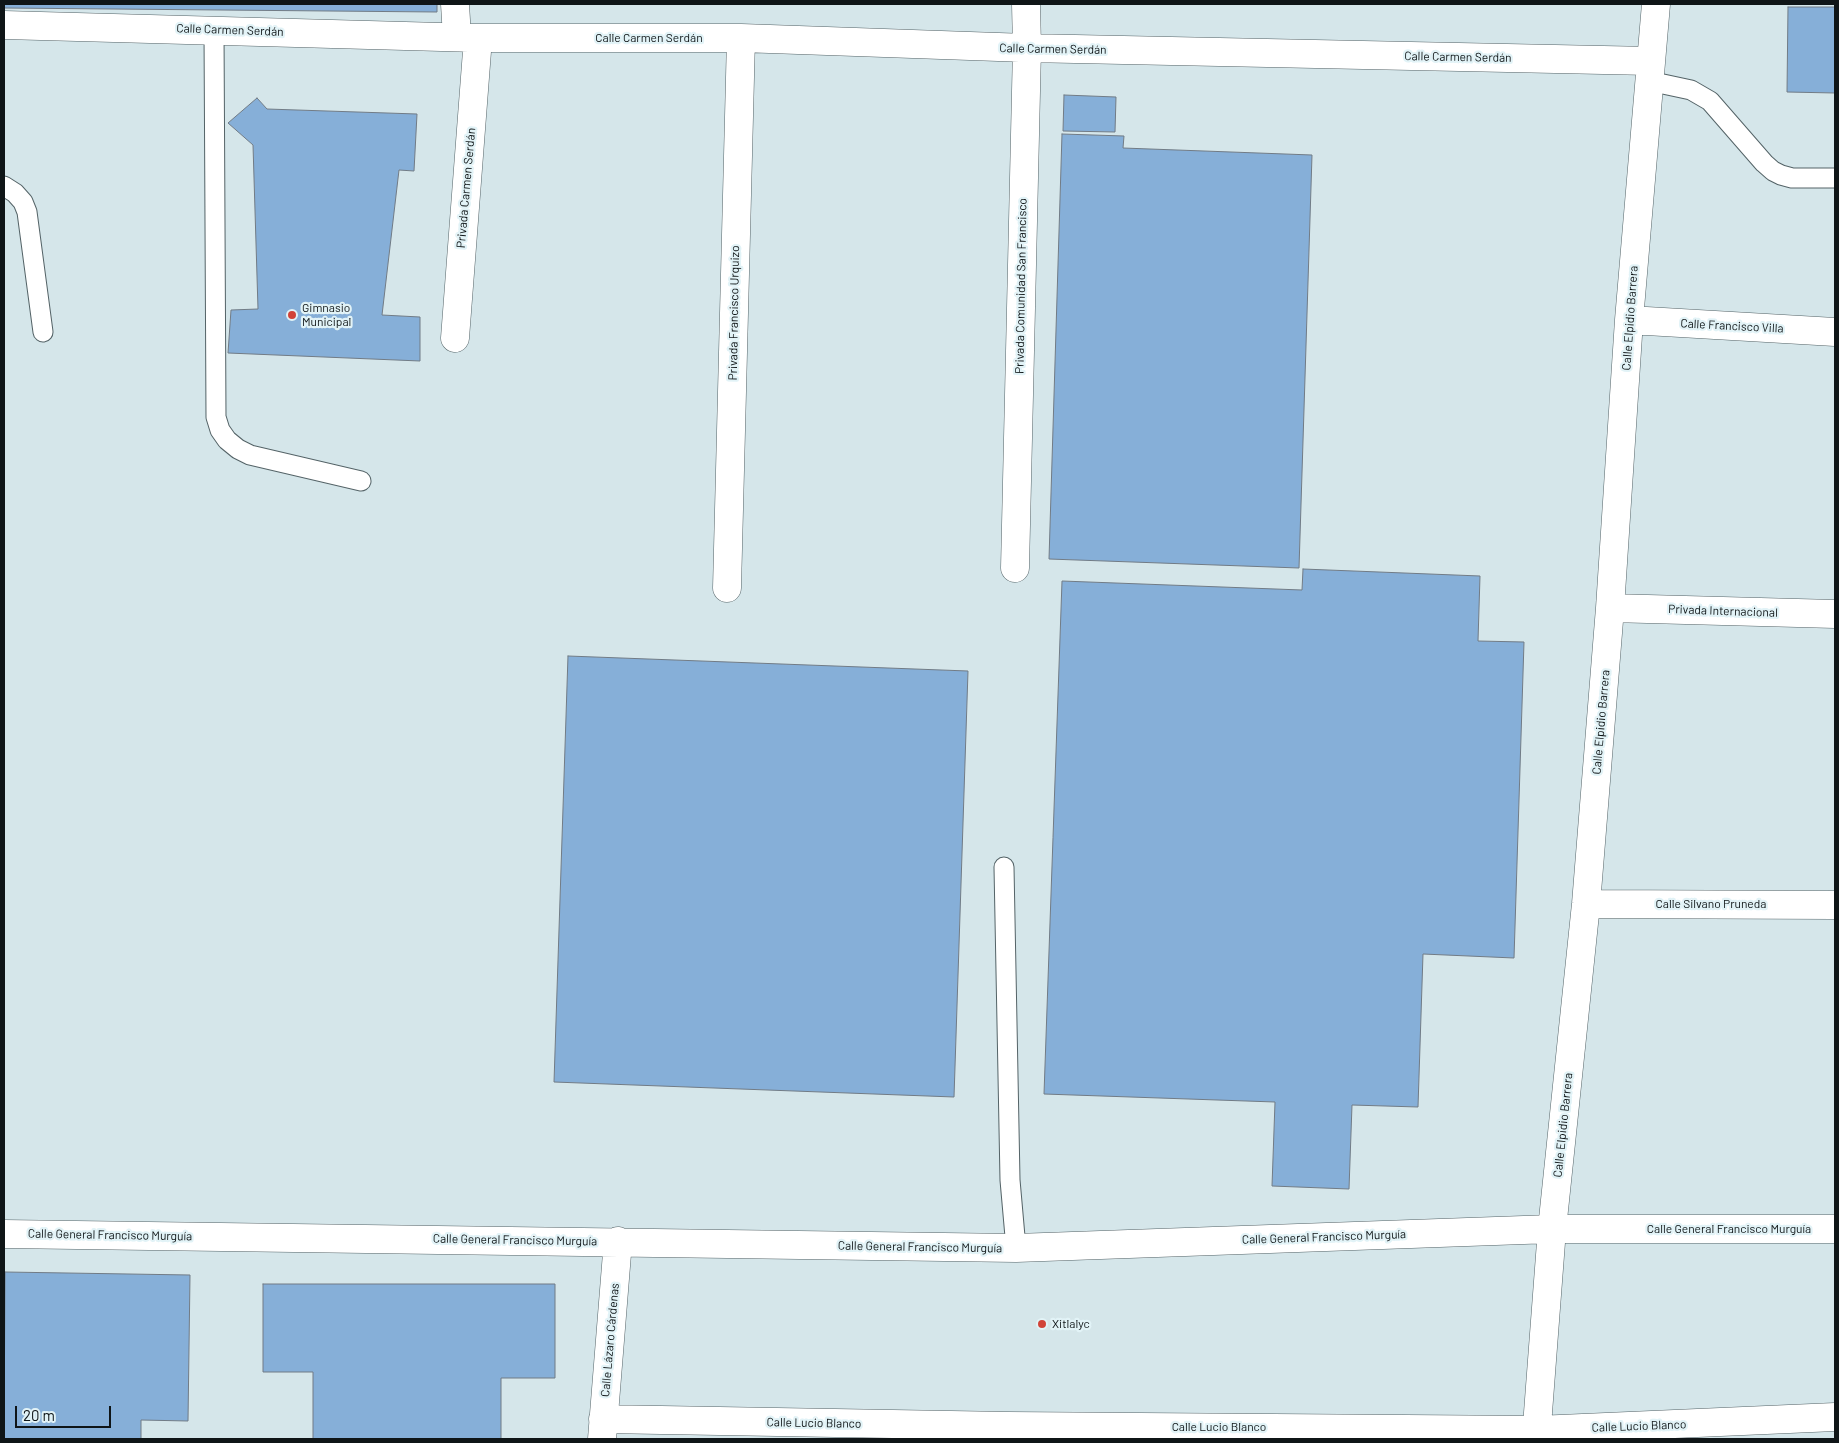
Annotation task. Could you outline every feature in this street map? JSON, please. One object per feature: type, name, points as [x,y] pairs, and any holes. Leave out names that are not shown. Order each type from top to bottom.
[{"type":"street","points":[[455,4],[467,37]]},
{"type":"street","name":"Privada Comunidad San Francisco","points":[[1015,568],[1026,4]]},
{"type":"street","name":"Calle Elpidio Barrera","points":[[1537,1435],[1552,1229],[1586,904],[1610,608],[1629,320],[1656,4]]},
{"type":"street","name":"Calle Carmen Serdán","points":[[4,25],[467,37],[741,38],[1650,71]]},
{"type":"street","name":"Privada Carmen Serdán","points":[[454,338],[467,37]]},
{"type":"street","name":"Privada Francisco Urquizo","points":[[727,588],[741,38]]},
{"type":"street","name":"Calle Francisco Villa","points":[[1629,320],[1835,332]]},
{"type":"street","name":"Privada Internacional","points":[[1610,608],[1835,614]]},
{"type":"street","name":"Calle Silvano Pruneda","points":[[1586,904],[1835,905]]},
{"type":"street","name":"Calle General Francisco Murguía","points":[[4,1234],[1016,1248],[1552,1229],[1835,1229]]},
{"type":"street","name":"Calle Lázaro Cárdenas","points":[[603,1429],[618,1241]]},
{"type":"street","name":"Calle Lucio Blanco","points":[[603,1429],[1029,1426],[1537,1435],[1835,1417]]},
{"type":"lane","points":[[214,30],[216,417],[220,430],[227,440],[238,449],[250,455],[361,481]]},
{"type":"lane","points":[[1650,71],[1710,101],[1773,171],[1792,178],[1835,178]]},
{"type":"lane","points":[[4,186],[15,193],[23,202],[27,212],[43,332]]},
{"type":"lane","points":[[1004,867],[1010,1180],[1016,1248]]},
{"type":"building","points":[[4,4],[437,4],[437,12],[4,8]]},
{"type":"building","points":[[1788,7],[1835,7],[1835,93],[1787,92]]},
{"type":"building","points":[[1064,95],[1116,97],[1115,132],[1063,131]]},
{"type":"building","points":[[257,98],[267,109],[417,114],[414,171],[399,170],[382,315],[420,317],[420,361],[228,353],[231,310],[258,309],[253,145],[228,123]]},
{"type":"building","points":[[1062,134],[1124,136],[1123,148],[1312,155],[1299,568],[1049,559]]},
{"type":"building","points":[[1303,569],[1480,576],[1478,641],[1524,642],[1514,958],[1423,954],[1418,1107],[1352,1105],[1349,1189],[1272,1186],[1275,1102],[1044,1094],[1062,581],[1302,590]]},
{"type":"building","points":[[568,656],[968,671],[954,1097],[554,1082]]},
{"type":"building","points":[[5,1272],[190,1275],[188,1421],[141,1420],[141,1439],[4,1439]]},
{"type":"building","points":[[263,1284],[555,1284],[555,1378],[501,1378],[501,1439],[313,1439],[313,1372],[263,1372]]},
{"type":"place","name":"Gimnasio Municipal","points":[[292,315]]},
{"type":"place","name":"Xitlalyc","points":[[1042,1324]]}]
